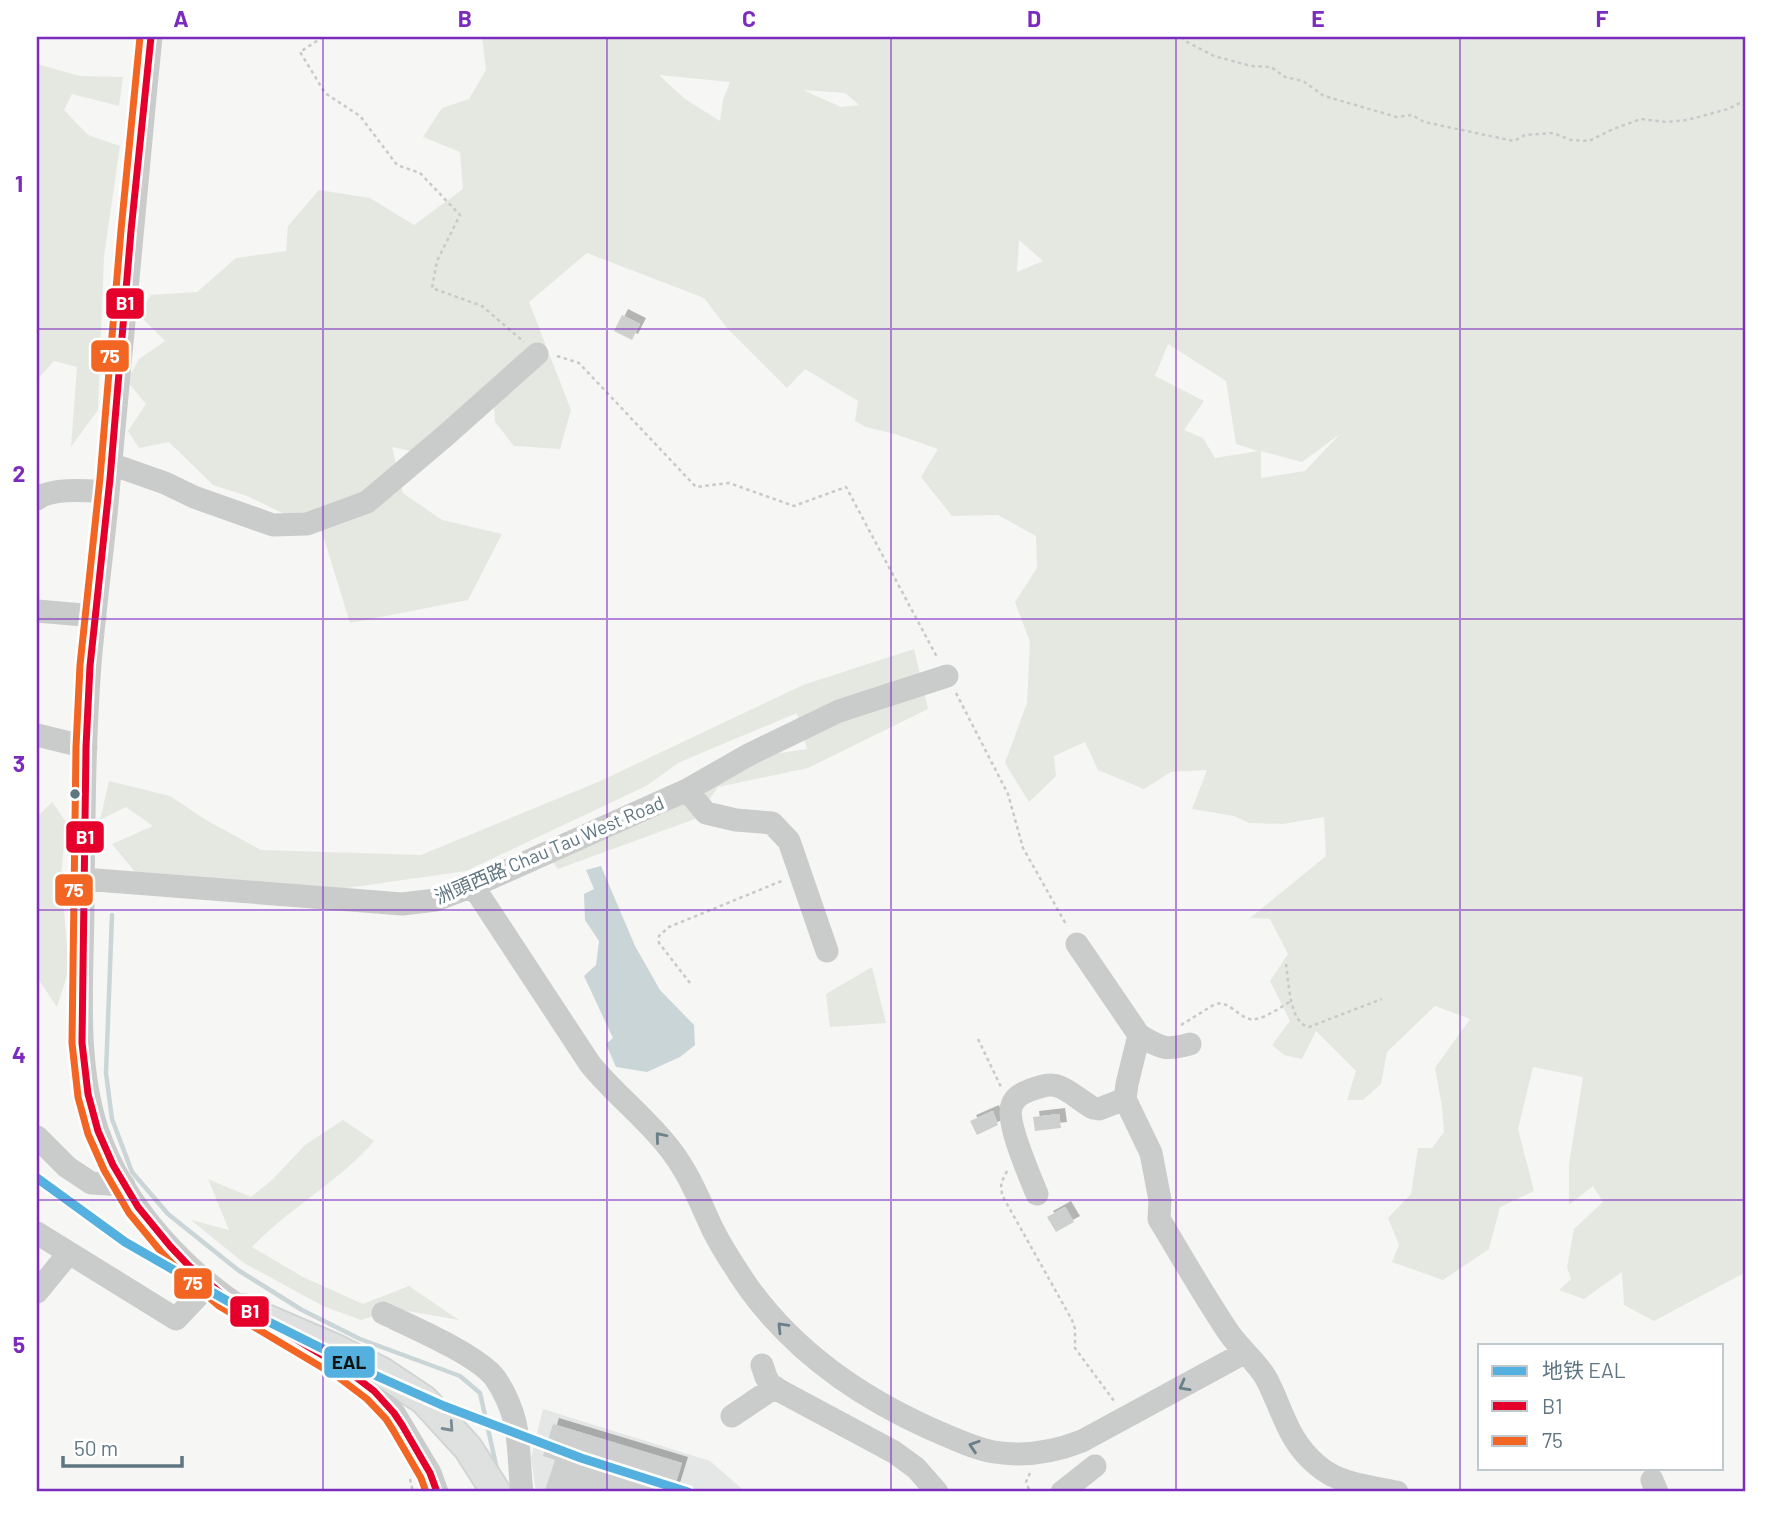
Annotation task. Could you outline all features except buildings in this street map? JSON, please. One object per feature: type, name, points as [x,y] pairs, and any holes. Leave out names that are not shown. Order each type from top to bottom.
[{"type":"main road","points":[[243,1308],[382,1372],[424,1399],[468,1448],[496,1492]]},
{"type":"street","points":[[151,37],[90,666],[83,879],[82,1043],[85,1077],[105,1149],[124,1185],[146,1217],[170,1246],[209,1284],[243,1308],[344,1368],[374,1391],[394,1413],[410,1438],[411,1460],[427,1492]]},
{"type":"street","points":[[111,464],[273,525],[307,524],[367,502],[537,354]]},
{"type":"street","points":[[37,499],[56,492],[108,492]]},
{"type":"street","points":[[37,611],[95,616]]},
{"type":"street","name":"洲頭西路 Chau Tau West Road","points":[[83,879],[402,904],[436,900],[687,790],[750,754],[839,711],[947,676]]},
{"type":"street","points":[[37,735],[86,747]]},
{"type":"street","points":[[687,790],[706,813],[736,820],[772,823],[789,841],[827,951]]},
{"type":"street","points":[[473,886],[590,1064],[613,1091],[652,1126],[674,1154],[696,1191],[717,1237],[748,1286],[769,1313],[816,1359],[855,1388],[895,1412],[971,1445],[994,1452],[1038,1453],[1082,1441],[1244,1353]]},
{"type":"street","points":[[1077,944],[1148,1041],[1169,1049],[1190,1044]]},
{"type":"street","points":[[1148,1041],[1127,1084],[1125,1099],[1151,1153],[1160,1200],[1159,1219],[1227,1331],[1266,1378],[1284,1422],[1304,1453],[1319,1467],[1339,1478],[1397,1492]]},
{"type":"street","points":[[1037,1194],[1010,1117],[1011,1105],[1019,1095],[1052,1085],[1061,1087],[1093,1108],[1099,1109],[1125,1099]]},
{"type":"street","points":[[37,1137],[66,1167],[91,1183],[124,1185]]},
{"type":"street","points":[[37,1233],[176,1319],[209,1284]]},
{"type":"street","points":[[37,1292],[69,1253]]},
{"type":"street","points":[[383,1313],[451,1347],[494,1376],[505,1395],[517,1433],[522,1492]]},
{"type":"street","points":[[762,1365],[771,1386],[894,1452],[916,1468],[937,1492]]},
{"type":"street","points":[[732,1416],[775,1387]]},
{"type":"street","points":[[411,1460],[430,1473],[437,1492]]},
{"type":"street","points":[[1062,1492],[1095,1466]]},
{"type":"path","points":[[323,37],[300,52],[325,93],[360,116],[397,165],[420,173],[460,215],[437,261],[432,288],[482,306],[537,354],[550,353],[579,363],[696,487],[729,483],[794,506],[846,487],[1008,794],[1023,848],[1077,944]]},
{"type":"path","points":[[1181,37],[1214,56],[1251,66],[1271,67],[1285,77],[1303,81],[1324,96],[1354,106],[1397,117],[1412,115],[1424,122],[1514,141],[1525,135],[1553,133],[1571,140],[1589,141],[1641,119],[1666,122],[1687,120],[1746,102]]},
{"type":"path","points":[[690,983],[659,943],[659,936],[668,927],[800,873]]},
{"type":"path","points":[[1286,964],[1291,1001],[1303,1026],[1310,1027],[1382,999]]},
{"type":"path","points":[[1148,1041],[1175,1029],[1221,1002],[1248,1019],[1256,1019],[1291,1001]]},
{"type":"path","points":[[978,1039],[1011,1105]]},
{"type":"path","points":[[1023,1158],[1006,1172],[1000,1183],[1002,1195],[1072,1320],[1075,1348],[1126,1418]]},
{"type":"path","points":[[411,1460],[413,1492]]},
{"type":"shaded area","points":[[482,37],[1746,37],[1746,1272],[1654,1321],[1624,1305],[1622,1272],[1584,1299],[1559,1290],[1571,1279],[1567,1267],[1574,1229],[1603,1202],[1593,1186],[1569,1205],[1569,1164],[1583,1077],[1533,1067],[1518,1129],[1534,1191],[1500,1207],[1489,1249],[1443,1280],[1392,1262],[1399,1245],[1388,1218],[1411,1194],[1418,1148],[1432,1148],[1444,1132],[1435,1068],[1470,1019],[1435,1006],[1387,1052],[1381,1084],[1363,1100],[1347,1100],[1356,1071],[1316,1031],[1302,1059],[1284,1055],[1272,1045],[1290,1021],[1270,981],[1288,954],[1270,919],[1250,918],[1326,856],[1324,817],[1283,824],[1249,823],[1234,816],[1192,809],[1207,770],[1171,772],[1144,789],[1098,770],[1085,742],[1054,756],[1056,776],[1029,802],[1005,763],[1027,703],[1030,642],[1015,602],[1037,568],[1036,536],[998,515],[952,516],[921,477],[938,449],[866,427],[855,421],[858,401],[805,369],[787,388],[727,328],[704,298],[587,253],[529,302],[571,410],[560,449],[514,446],[495,422],[493,383],[412,451],[392,447],[403,493],[442,520],[502,534],[468,600],[350,623],[322,532],[247,496],[213,485],[169,442],[139,448],[128,431],[146,404],[127,381],[139,359],[165,341],[138,314],[151,295],[197,292],[236,258],[286,251],[288,226],[319,190],[370,198],[414,225],[463,189],[460,152],[423,137],[442,108],[469,99],[486,70]],"holes":[[[659,75],[730,82],[723,100],[720,121],[685,99]],[[803,90],[845,93],[859,105],[841,107]],[[1019,240],[1043,261],[1017,272]],[[1168,344],[1226,381],[1236,444],[1258,451],[1215,458],[1203,438],[1184,430],[1204,401],[1155,376]],[[1340,434],[1305,471],[1261,478],[1261,451],[1302,462]]]},
{"type":"shaded area","points":[[37,64],[80,76],[123,77],[119,106],[72,94],[64,110],[88,135],[120,146],[104,256],[98,410],[71,447],[77,367],[54,361],[37,380]]},
{"type":"shaded area","points":[[914,649],[928,709],[808,768],[718,787],[695,819],[558,869],[546,853],[713,763],[807,749],[797,713],[680,762],[646,786],[466,871],[298,895],[135,872],[112,844],[153,826],[126,807],[100,820],[109,781],[170,796],[206,820],[261,850],[421,855],[598,782],[803,685]]},
{"type":"shaded area","points":[[52,802],[66,822],[61,877],[69,969],[57,1007],[37,977],[37,817]]},
{"type":"shaded area","points":[[601,866],[635,946],[660,990],[694,1025],[695,1045],[680,1057],[647,1072],[616,1067],[606,1044],[613,1038],[584,976],[596,965],[599,941],[585,920],[584,894],[594,889],[586,870]]},
{"type":"shaded area","points":[[872,967],[886,1023],[830,1027],[826,994]]},
{"type":"shaded area","points":[[343,1120],[374,1141],[360,1156],[252,1247],[303,1277],[363,1304],[409,1286],[459,1320],[396,1309],[361,1320],[323,1306],[244,1263],[191,1220],[229,1230],[208,1179],[251,1197],[272,1180],[305,1145]]},
{"type":"shaded area","points":[[543,1409],[710,1461],[747,1492],[536,1492],[531,1458]]},
{"type":"waterway","points":[[112,915],[106,1073],[112,1119],[132,1172],[168,1214],[238,1270],[302,1310],[360,1339],[460,1376],[480,1393],[498,1474]]},
{"type":"metro line","name":"EAL","points":[[37,1178],[125,1242],[231,1303],[379,1377],[444,1406],[581,1458],[688,1492]]},
{"type":"transit line","name":"75","points":[[140,37],[100,478],[80,665],[76,747],[72,1043],[78,1097],[88,1134],[104,1170],[129,1213],[162,1253],[219,1306],[338,1377],[367,1399],[393,1430],[421,1478],[426,1492]]},
{"type":"transit line","name":"B1","points":[[151,37],[90,666],[86,747],[82,1043],[88,1094],[98,1131],[113,1165],[138,1207],[170,1246],[225,1297],[344,1368],[374,1391],[402,1425],[430,1473],[437,1492]]}]
